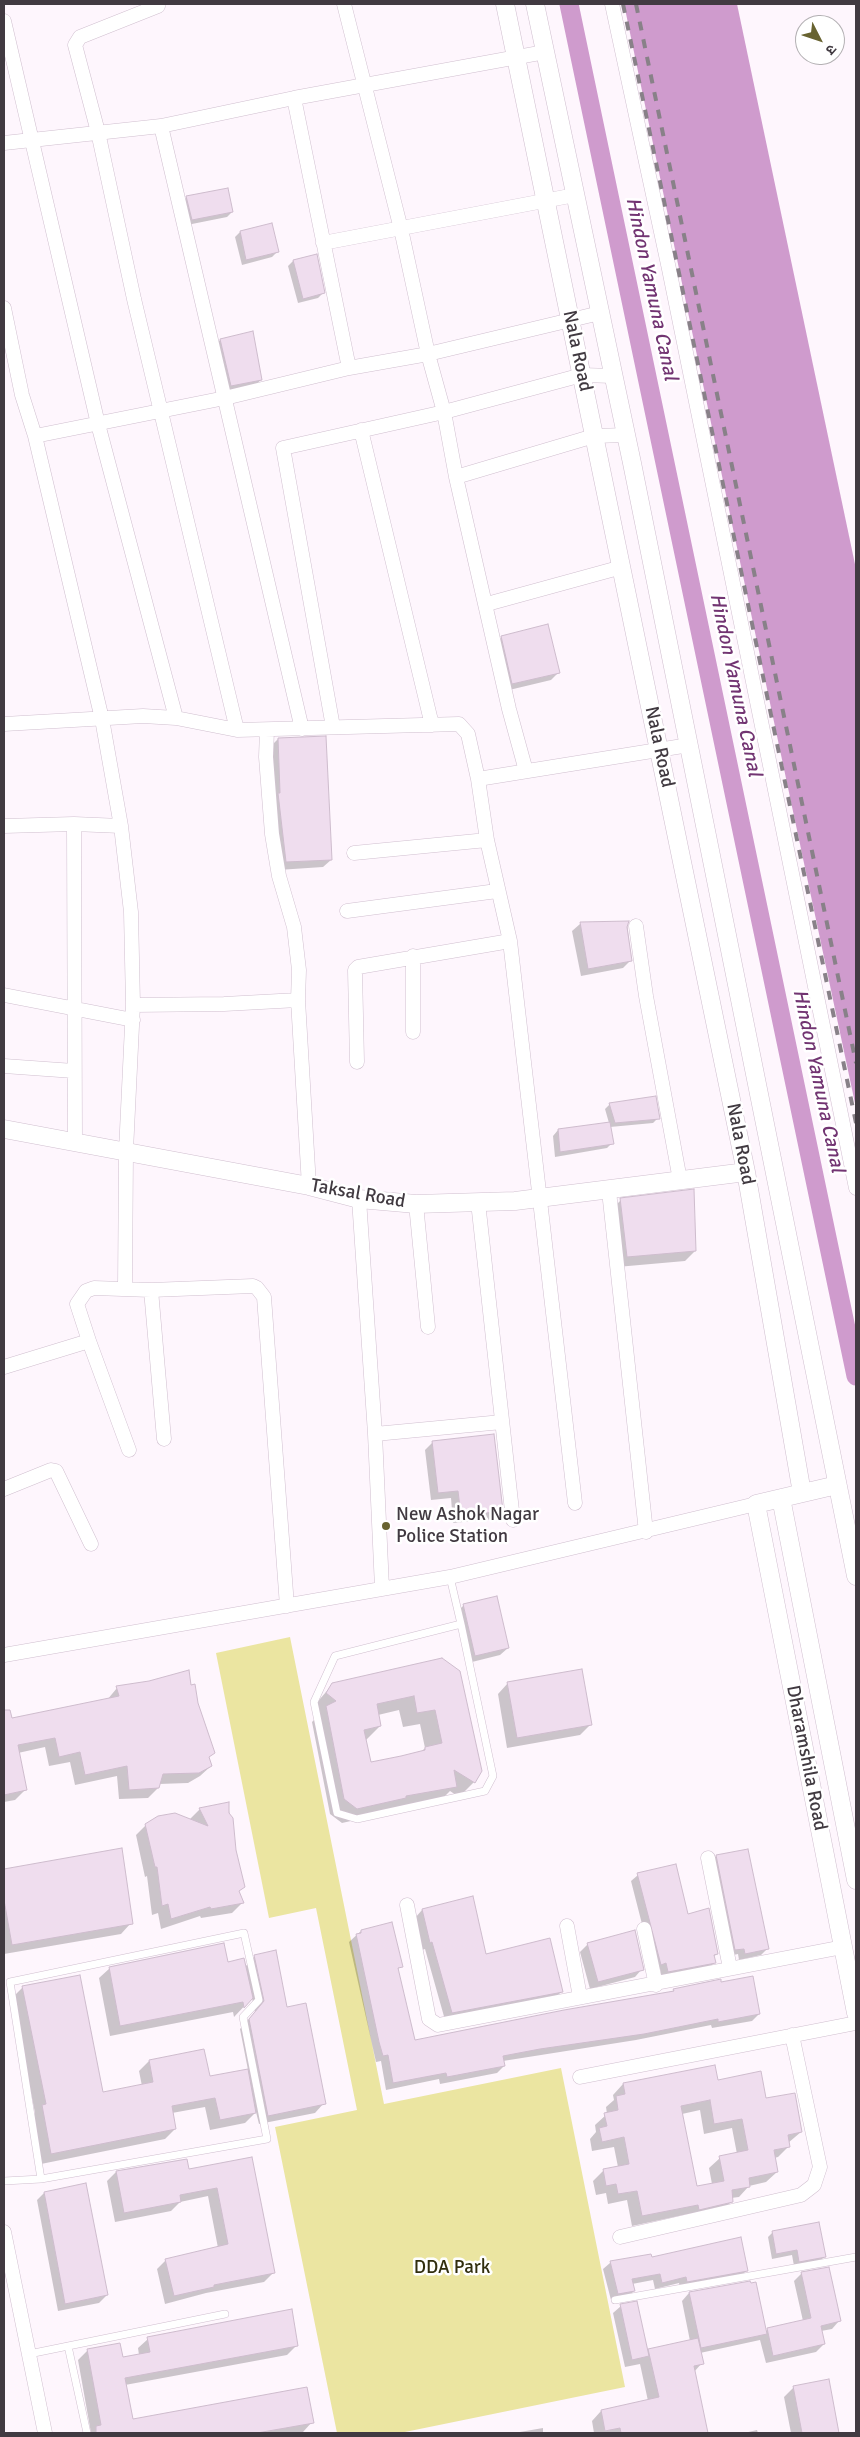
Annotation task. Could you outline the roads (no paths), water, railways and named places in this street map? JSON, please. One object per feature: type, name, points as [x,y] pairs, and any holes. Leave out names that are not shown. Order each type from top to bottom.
[{"type":"street","points":[[161,4],[80,37],[76,42],[237,730]]},
{"type":"street","points":[[344,4],[401,229],[428,354],[444,412],[456,478],[487,604],[509,709],[526,772]]},
{"type":"street","name":"Nala Road","points":[[505,4],[746,1172],[802,1493]]},
{"type":"street","name":"Nala Road","points":[[535,4],[626,435],[856,1576]]},
{"type":"street","points":[[612,4],[669,269],[856,1188]]},
{"type":"street","points":[[4,20],[98,424],[176,718]]},
{"type":"street","points":[[4,143],[161,126],[294,98],[545,52]]},
{"type":"street","points":[[294,98],[349,368]]},
{"type":"street","points":[[161,126],[185,236],[225,398],[302,729]]},
{"type":"street","points":[[324,243],[575,195]]},
{"type":"street","points":[[4,308],[22,395],[34,436],[102,719],[122,826],[131,912],[133,1005],[126,1151],[125,1289]]},
{"type":"street","points":[[34,436],[225,398],[349,368],[428,354],[600,313]]},
{"type":"street","points":[[333,727],[283,448],[444,412],[582,375],[613,376]]},
{"type":"street","points":[[361,430],[432,724]]},
{"type":"street","points":[[456,478],[594,436],[626,435]]},
{"type":"street","points":[[487,604],[622,567]]},
{"type":"street","points":[[4,724],[142,716],[176,718],[237,730],[432,724],[459,724],[466,729],[478,780],[497,890],[510,941],[575,1503]]},
{"type":"street","points":[[267,730],[266,756],[272,834],[279,876],[294,927],[299,970],[298,1000],[309,1186]]},
{"type":"street","points":[[478,780],[689,745]]},
{"type":"street","points":[[4,826],[74,824],[122,826]]},
{"type":"street","points":[[74,824],[74,1142]]},
{"type":"street","points":[[676,834],[706,830]]},
{"type":"street","points":[[354,853],[487,840]]},
{"type":"street","points":[[347,911],[497,890]]},
{"type":"street","points":[[636,926],[646,996],[680,1180]]},
{"type":"street","points":[[357,1062],[355,970],[362,965],[510,941]]},
{"type":"street","points":[[413,956],[413,1032]]},
{"type":"street","points":[[4,995],[133,1020]]},
{"type":"street","points":[[133,1005],[224,1004],[298,1000]]},
{"type":"street","points":[[4,1066],[74,1071]]},
{"type":"street","name":"Taksal Road","points":[[4,1128],[309,1186],[359,1199],[416,1204],[540,1198],[609,1191],[746,1172]]},
{"type":"street","points":[[609,1191],[646,1532]]},
{"type":"street","points":[[359,1199],[375,1434],[382,1588]]},
{"type":"street","points":[[478,1202],[513,1520]]},
{"type":"street","points":[[416,1204],[428,1327]]},
{"type":"street","points":[[129,1450],[77,1304],[80,1297],[86,1291],[94,1288],[151,1290],[253,1286],[264,1297],[287,1606]]},
{"type":"street","points":[[151,1290],[164,1439]]},
{"type":"street","points":[[4,1367],[89,1341]]},
{"type":"street","points":[[375,1434],[502,1422]]},
{"type":"street","points":[[4,1488],[51,1470],[56,1471],[91,1544]]},
{"type":"street","points":[[4,1655],[82,1639],[287,1606],[450,1577],[838,1485]]},
{"type":"street","name":"Dharamshila Road","points":[[781,1498],[856,1880]]},
{"type":"street","name":"Dharamshila Road","points":[[756,1504],[856,2013]]},
{"type":"street","points":[[708,1858],[730,1968]]},
{"type":"street","points":[[407,1905],[429,2019],[434,2025],[580,1997],[656,1985],[730,1968],[843,1947]]},
{"type":"street","points":[[567,1926],[580,1997]]},
{"type":"street","points":[[644,1929],[656,1985]]},
{"type":"street","points":[[580,2078],[856,2023]]},
{"type":"street","points":[[620,2237],[801,2195],[814,2185],[820,2168],[792,2035]]},
{"type":"street","points":[[4,2232],[45,2433]]},
{"type":"lane","points":[[450,1577],[461,1624],[493,1776],[486,1791],[357,1818],[337,1813],[314,1702],[335,1656],[461,1624]]},
{"type":"lane","points":[[4,2181],[40,2179],[268,2139],[243,2018],[259,2000],[244,1933],[10,1982],[40,2179]]},
{"type":"lane","points":[[615,2300],[856,2257]]},
{"type":"lane","points":[[29,2354],[225,2314]]},
{"type":"lane","points":[[68,2346],[87,2433]]},
{"type":"waterway","name":"Hindon Yamuna Canal","points":[[569,4],[856,1376]]},
{"type":"railway","points":[[623,4],[856,1123]]},
{"type":"railway","points":[[636,4],[856,1063]]},
{"type":"place","name":"New Ashok Nagar Police Station","points":[[386,1526]]},
{"type":"park label","name":"DDA Park","points":[[452,2268]]}]
